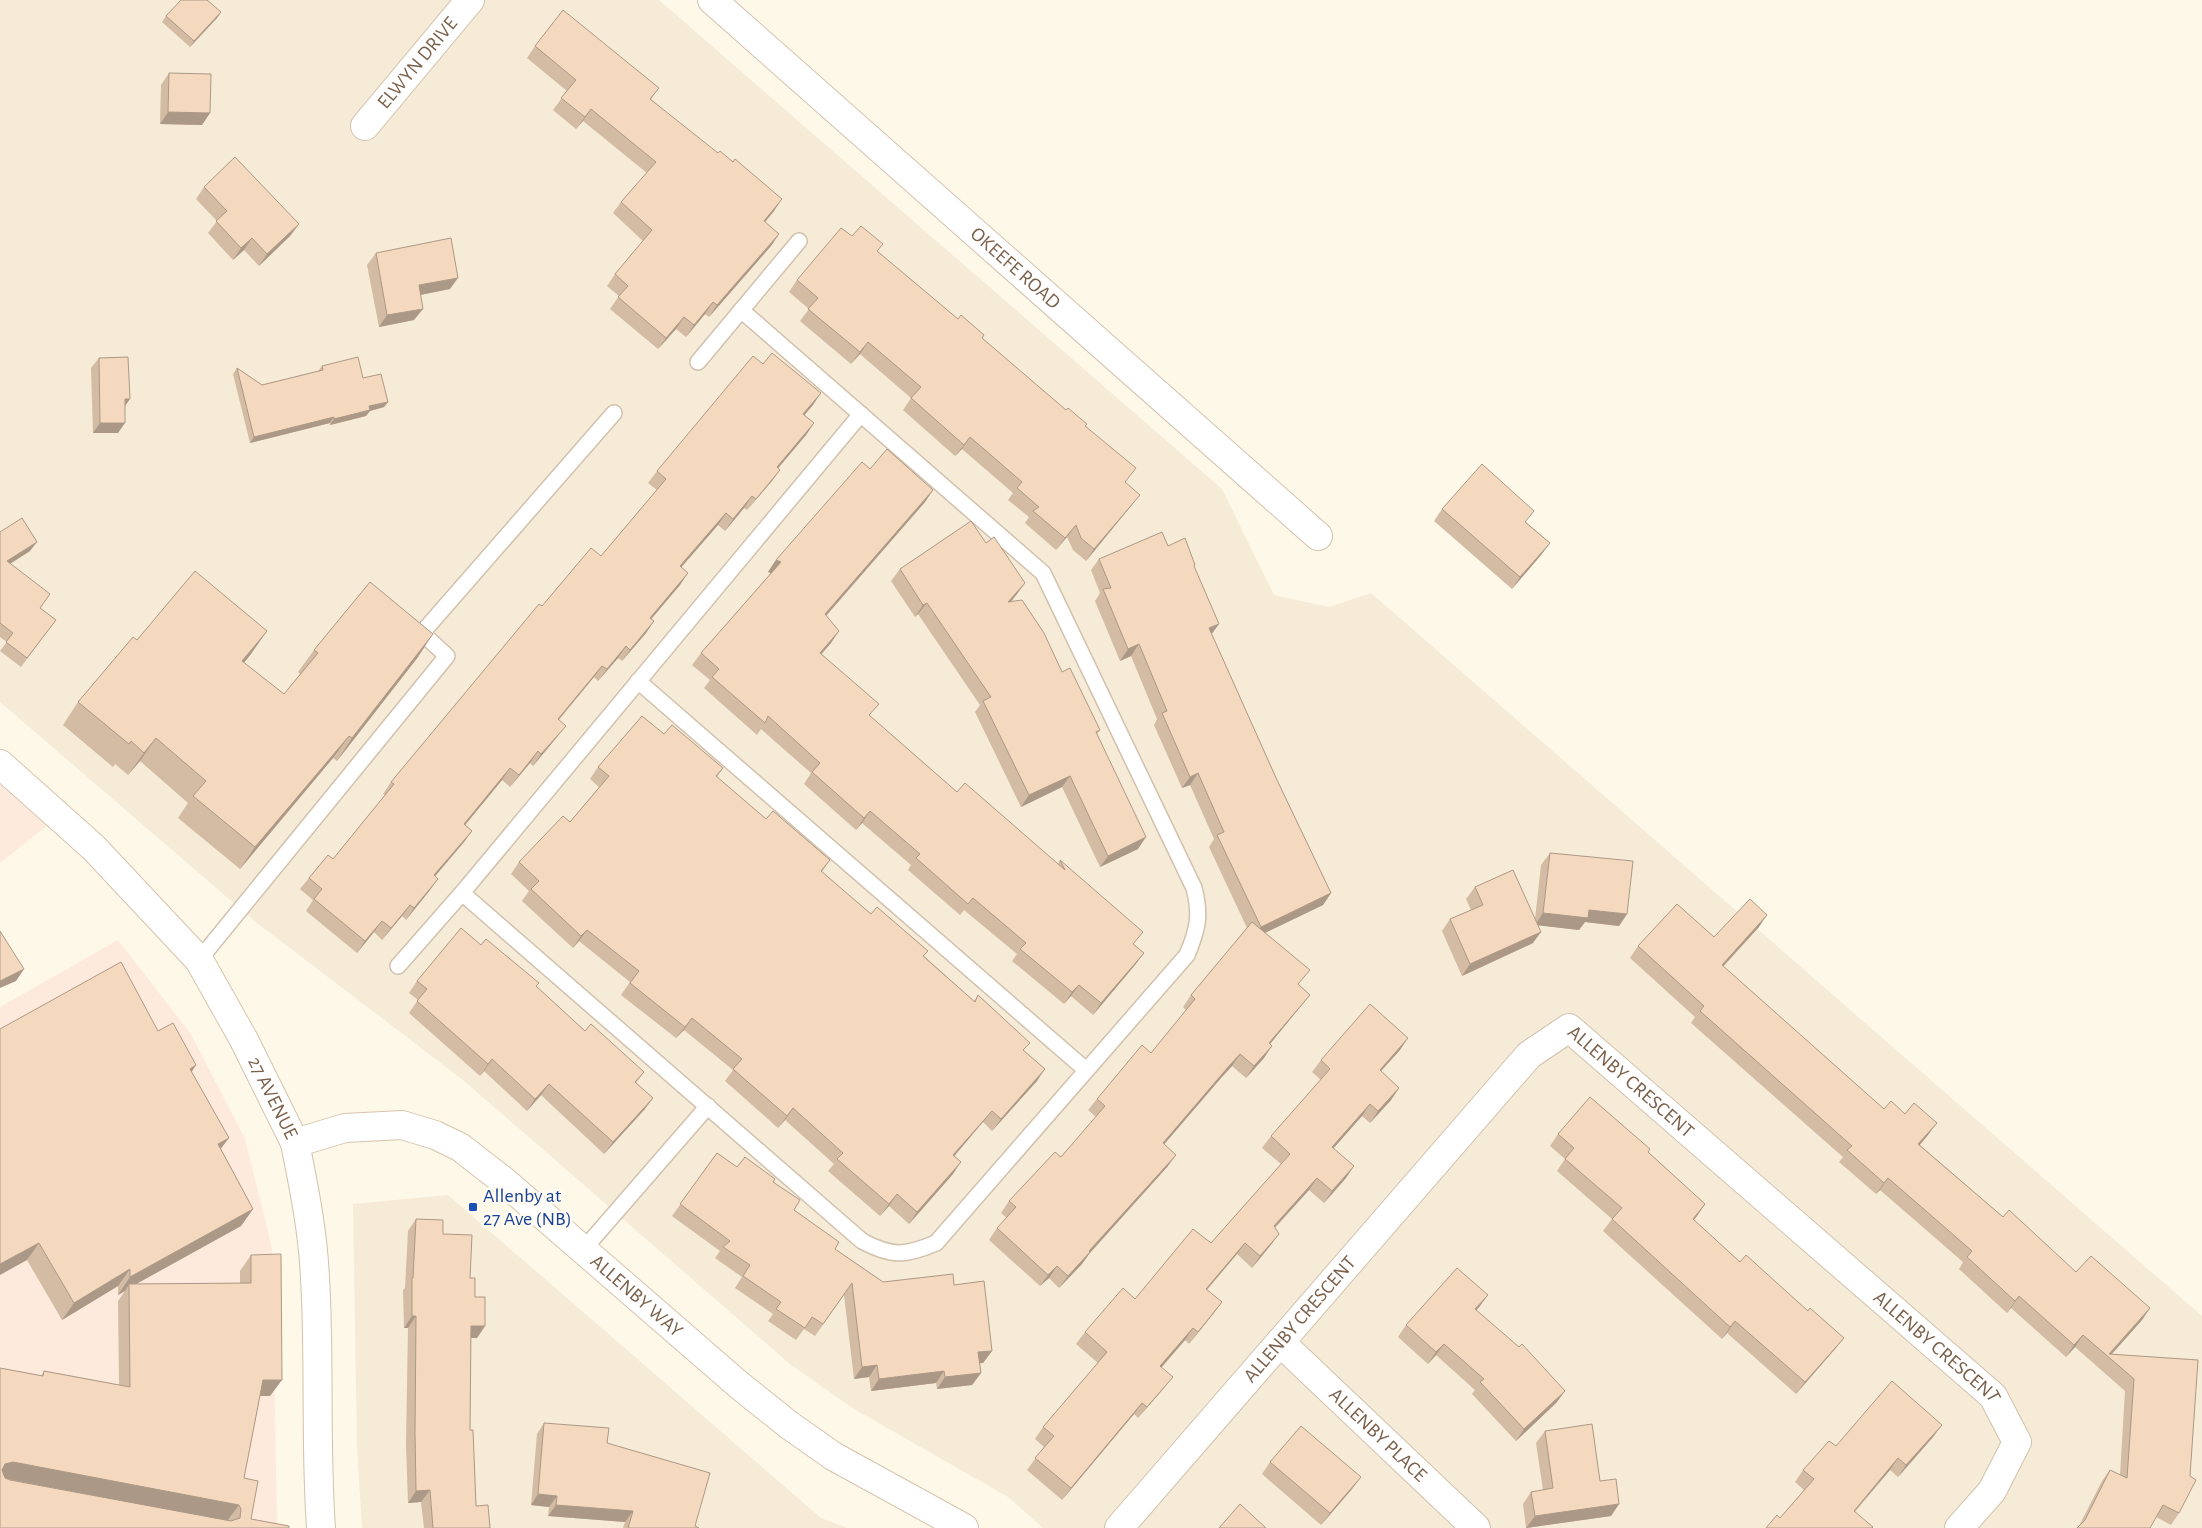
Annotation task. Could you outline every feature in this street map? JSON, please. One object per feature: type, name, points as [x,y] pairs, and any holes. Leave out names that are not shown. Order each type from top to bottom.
[{"type":"street","name":"ELWYN DRIVE","points":[[365,126],[470,0]]},
{"type":"street","name":"OKEEFE ROAD","points":[[712,0],[1318,536]]},
{"type":"street","name":"27 AVENUE","points":[[0,764],[94,848],[199,960],[244,1040],[295,1143],[310,1220],[315,1278],[317,1472],[322,1528]]},
{"type":"street","name":"ALLENBY CRESCENT","points":[[1119,1528],[1529,1054],[1570,1028],[1992,1396],[2017,1442],[1992,1491],[1959,1528]]},
{"type":"street","name":"ALLENBY WAY","points":[[295,1143],[345,1128],[402,1125],[435,1135],[460,1147],[506,1182],[739,1385],[789,1425],[833,1456],[964,1528]]},
{"type":"street","name":"ALLENBY PLACE","points":[[1280,1342],[1476,1528]]},
{"type":"lane","points":[[698,362],[799,241]]},
{"type":"lane","points":[[462,893],[862,1241],[881,1251],[899,1254],[918,1250],[936,1243],[1187,955],[1199,920],[1194,888],[1043,572],[741,310]]},
{"type":"lane","points":[[199,960],[447,656],[422,633],[614,413]]},
{"type":"lane","points":[[398,966],[462,893],[861,414]]},
{"type":"lane","points":[[638,681],[1086,1070]]},
{"type":"lane","points":[[583,1250],[708,1106]]},
{"type":"shaded area","points":[[0,0],[659,0],[1222,489],[1274,595],[1329,607],[1371,593],[2202,1316],[2202,1528],[1043,1528],[1008,1497],[854,1409],[791,1365],[463,1080],[257,923],[0,702]]},
{"type":"shaded area","points":[[0,782],[50,823],[0,863]]},
{"type":"shaded area","points":[[118,940],[191,1034],[245,1139],[272,1248],[277,1528],[0,1528],[0,1007]]},
{"type":"shaded area","points":[[448,1195],[821,1518],[847,1528],[362,1528],[357,1448],[353,1204]]},
{"type":"building","points":[[181,0],[207,0],[221,12],[194,41],[166,16]]},
{"type":"building","points":[[563,10],[659,88],[650,99],[718,153],[720,151],[733,162],[735,159],[782,199],[764,221],[779,234],[717,305],[713,302],[694,325],[684,317],[666,338],[618,297],[628,286],[615,274],[652,230],[621,202],[656,162],[591,109],[585,117],[561,98],[576,80],[535,46]]},
{"type":"building","points":[[169,73],[211,74],[210,113],[168,112]]},
{"type":"building","points":[[235,157],[299,224],[267,254],[252,238],[241,248],[216,221],[227,211],[204,187]]},
{"type":"building","points":[[861,226],[883,244],[877,251],[958,319],[961,315],[984,335],[982,338],[1066,410],[1068,408],[1087,424],[1085,426],[1136,468],[1125,482],[1140,495],[1094,549],[1081,538],[1076,525],[1065,538],[1033,511],[1039,507],[1017,488],[1022,482],[970,437],[964,445],[911,398],[921,387],[868,342],[860,352],[808,309],[818,298],[797,280],[841,228],[852,236]]},
{"type":"building","points":[[451,238],[458,278],[419,285],[423,309],[387,315],[376,253]]},
{"type":"building","points":[[772,353],[821,393],[803,414],[814,423],[777,467],[780,470],[756,499],[752,496],[733,519],[726,513],[680,566],[688,573],[650,618],[654,621],[630,650],[626,646],[607,669],[602,666],[558,719],[566,726],[541,754],[538,751],[519,775],[510,768],[464,824],[472,831],[434,875],[438,879],[414,908],[410,905],[391,928],[382,921],[365,941],[314,899],[322,889],[309,878],[328,855],[333,859],[394,784],[391,782],[539,604],[542,606],[591,548],[601,556],[666,479],[657,471],[753,356],[763,364]]},
{"type":"building","points":[[128,357],[130,399],[125,399],[125,423],[100,423],[99,358]]},
{"type":"building","points":[[358,357],[363,378],[381,374],[388,402],[369,406],[370,410],[254,437],[237,368],[262,385],[323,370],[322,366]]},
{"type":"building","points":[[887,449],[933,490],[825,614],[839,631],[820,653],[879,704],[869,715],[957,792],[965,783],[1065,870],[1060,860],[1143,932],[1133,944],[1144,953],[1101,1003],[1079,985],[1072,992],[1020,949],[1026,943],[973,898],[968,904],[916,858],[920,854],[870,811],[864,818],[812,772],[820,763],[768,716],[765,723],[712,677],[719,669],[701,653],[781,562],[776,560],[862,462],[870,469]]},
{"type":"building","points":[[1482,464],[1534,511],[1525,522],[1550,543],[1520,577],[1442,509]]},
{"type":"building","points":[[22,518],[37,542],[7,561],[50,594],[40,608],[56,620],[27,658],[6,642],[13,633],[0,623],[0,532]]},
{"type":"building","points":[[971,521],[986,543],[994,537],[1025,583],[1008,602],[1022,600],[1044,633],[1062,672],[1070,668],[1100,730],[1096,732],[1146,837],[1108,856],[1070,776],[1029,795],[983,701],[991,697],[927,603],[923,605],[900,569]]},
{"type":"building","points":[[1162,532],[1168,546],[1185,538],[1194,566],[1219,624],[1209,628],[1277,780],[1331,893],[1261,927],[1217,835],[1224,832],[1198,773],[1190,777],[1162,713],[1167,711],[1139,644],[1128,649],[1103,589],[1111,588],[1099,559]]},
{"type":"building","points":[[195,571],[267,631],[242,661],[284,694],[318,653],[314,650],[370,582],[433,634],[352,738],[349,736],[255,847],[193,796],[206,781],[156,738],[144,753],[131,741],[129,744],[78,702],[133,637],[137,640]]},
{"type":"building","points":[[642,716],[664,734],[672,725],[723,768],[716,776],[766,819],[773,811],[830,860],[821,871],[871,914],[877,907],[928,951],[923,956],[975,1002],[978,995],[1030,1043],[1023,1050],[1045,1069],[1001,1119],[992,1111],[953,1155],[961,1162],[917,1212],[897,1194],[889,1204],[837,1159],[843,1153],[793,1108],[787,1116],[733,1069],[742,1059],[692,1018],[685,1027],[630,983],[639,971],[587,930],[581,936],[531,889],[539,881],[519,862],[563,816],[570,822],[609,776],[598,767]]},
{"type":"building","points":[[1550,853],[1633,861],[1627,914],[1589,910],[1588,918],[1543,913]]},
{"type":"building","points":[[1513,870],[1541,932],[1470,964],[1450,919],[1483,905],[1475,887]]},
{"type":"building","points":[[1750,899],[1767,915],[1722,965],[1884,1109],[1891,1101],[1905,1114],[1914,1103],[1937,1123],[1918,1144],[2003,1217],[2009,1210],[2076,1272],[2091,1256],[2150,1308],[2109,1354],[2198,1360],[2190,1476],[2196,1480],[2179,1513],[2163,1505],[2150,1528],[2077,1528],[2085,1520],[2110,1470],[2127,1478],[2134,1379],[2083,1335],[2074,1345],[2019,1296],[2015,1301],[1967,1257],[1972,1251],[1888,1178],[1884,1183],[1847,1150],[1852,1146],[1700,1011],[1704,1006],[1638,946],[1677,904],[1714,937]]},
{"type":"building","points":[[1252,922],[1310,970],[1298,984],[1310,995],[1269,1043],[1272,1046],[1254,1066],[1240,1054],[1229,1066],[1163,1143],[1176,1155],[1068,1276],[1057,1266],[1048,1275],[997,1228],[1016,1207],[1009,1201],[1055,1152],[1061,1157],[1105,1106],[1097,1099],[1142,1045],[1151,1053],[1195,999],[1191,995]]},
{"type":"building","points":[[461,928],[481,945],[486,939],[539,983],[536,986],[585,1031],[591,1024],[644,1072],[635,1082],[653,1098],[613,1142],[549,1084],[535,1099],[492,1059],[488,1064],[417,1001],[427,989],[417,981]]},
{"type":"building","points":[[0,931],[24,969],[0,981]]},
{"type":"building","points":[[121,962],[158,1031],[173,1023],[196,1065],[190,1069],[229,1138],[218,1144],[253,1209],[130,1277],[130,1269],[74,1303],[39,1243],[0,1264],[0,1029]]},
{"type":"building","points":[[1370,1004],[1408,1038],[1380,1070],[1399,1088],[1378,1111],[1370,1104],[1332,1147],[1354,1166],[1332,1191],[1317,1178],[1274,1226],[1279,1234],[1260,1256],[1245,1243],[1206,1289],[1222,1302],[1198,1332],[1193,1328],[1160,1366],[1173,1377],[1147,1407],[1142,1403],[1071,1488],[1035,1458],[1054,1436],[1043,1427],[1107,1352],[1085,1332],[1123,1288],[1135,1299],[1193,1229],[1211,1243],[1290,1154],[1271,1136],[1330,1069],[1321,1060]]},
{"type":"building","points":[[1590,1097],[1650,1149],[1648,1152],[1705,1204],[1693,1219],[1740,1262],[1746,1255],[1808,1311],[1810,1308],[1844,1338],[1805,1382],[1735,1321],[1730,1327],[1612,1219],[1622,1208],[1565,1159],[1574,1148],[1558,1134]]},
{"type":"building","points":[[717,1153],[737,1167],[745,1157],[775,1179],[773,1182],[800,1200],[794,1210],[839,1242],[835,1249],[883,1282],[953,1274],[954,1285],[984,1281],[992,1351],[978,1352],[981,1373],[945,1377],[944,1371],[879,1379],[877,1365],[862,1367],[852,1283],[823,1324],[812,1317],[805,1328],[776,1309],[781,1302],[743,1276],[750,1265],[723,1247],[730,1241],[680,1204]]},
{"type":"building","points":[[416,1219],[443,1220],[443,1234],[472,1235],[470,1278],[475,1278],[475,1297],[485,1297],[485,1326],[471,1326],[470,1430],[473,1430],[476,1506],[488,1505],[490,1528],[433,1528],[430,1490],[416,1491],[416,1316],[412,1316],[412,1278]]},
{"type":"building","points":[[281,1254],[282,1380],[263,1380],[244,1478],[258,1481],[251,1519],[289,1526],[289,1528],[0,1528],[0,1368],[43,1376],[44,1371],[130,1387],[129,1284],[251,1283],[251,1255]],"holes":[[[13,1462],[239,1505],[241,1509],[240,1518],[231,1521],[10,1480],[5,1478],[2,1470],[5,1464]]]},
{"type":"building","points":[[1457,1268],[1488,1295],[1475,1309],[1519,1347],[1522,1344],[1565,1391],[1524,1429],[1480,1382],[1484,1379],[1444,1344],[1436,1352],[1406,1325]]},
{"type":"building","points":[[1892,1381],[1942,1425],[1906,1465],[1898,1458],[1854,1511],[1873,1527],[1766,1528],[1777,1515],[1780,1518],[1814,1479],[1803,1470],[1829,1441],[1836,1446]]},
{"type":"building","points":[[544,1423],[609,1428],[607,1443],[710,1473],[695,1526],[699,1528],[628,1528],[633,1511],[556,1505],[557,1496],[538,1494]]},
{"type":"building","points":[[1592,1424],[1600,1481],[1616,1479],[1619,1504],[1535,1516],[1531,1492],[1553,1488],[1545,1431]]},
{"type":"building","points":[[1301,1426],[1361,1477],[1330,1513],[1270,1462]]},
{"type":"building","points":[[1240,1504],[1266,1528],[1219,1528]]},
{"type":"place","name":"Allenby at 27 Ave (NB)","points":[[473,1207]]}]
